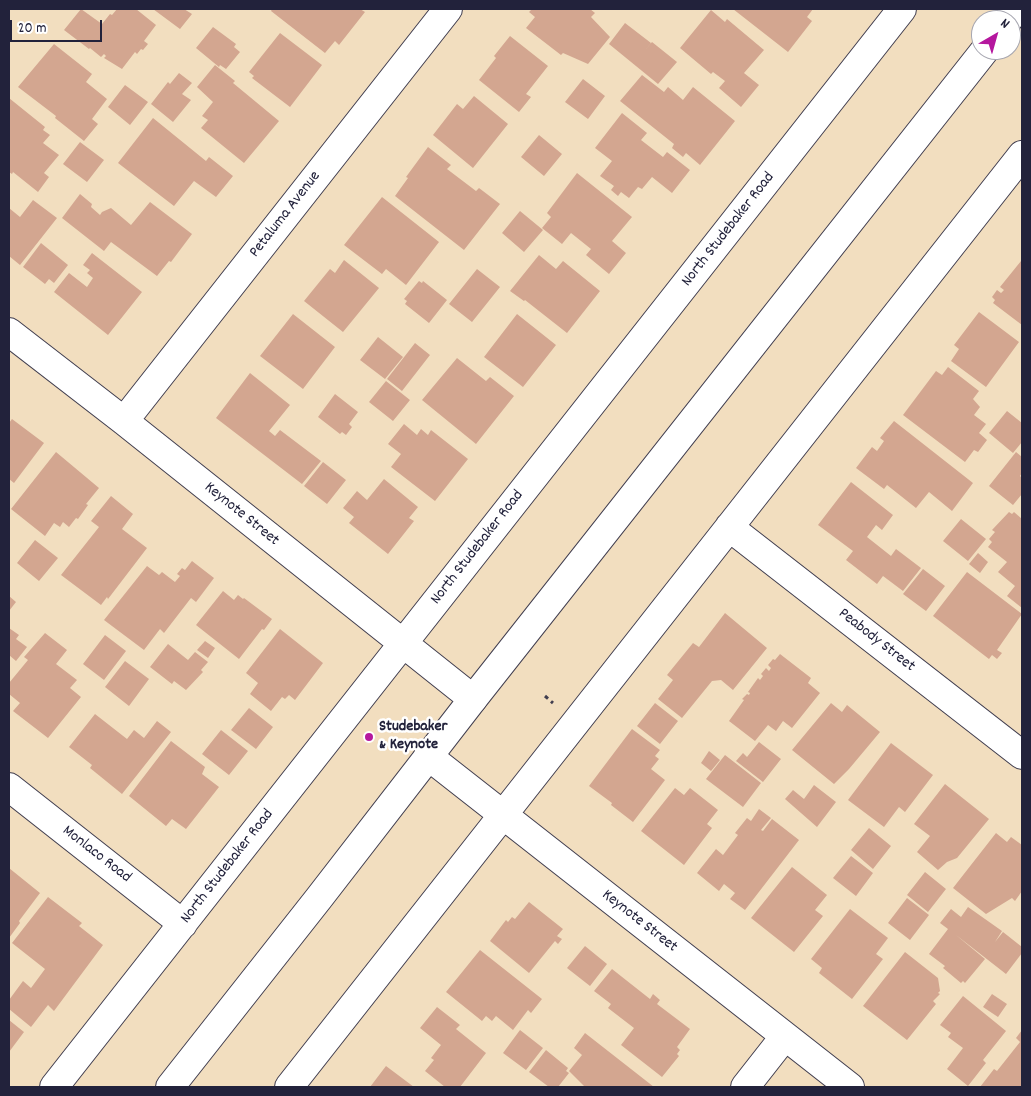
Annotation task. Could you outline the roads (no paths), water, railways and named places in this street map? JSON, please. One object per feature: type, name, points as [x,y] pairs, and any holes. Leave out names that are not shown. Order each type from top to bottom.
[{"type":"street","name":"Petaluma Avenue","points":[[124,421],[448,9]]},
{"type":"street","name":"North Studebaker Road","points":[[54,1087],[902,9]]},
{"type":"street","points":[[170,1087],[473,698],[977,60]]},
{"type":"street","points":[[289,1087],[1022,155]]},
{"type":"street","name":"Keynote Street","points":[[9,332],[473,698]]},
{"type":"street","name":"Peabody Street","points":[[729,527],[1020,748]]},
{"type":"street","name":"Keynote Street","points":[[428,756],[850,1087]]},
{"type":"street","name":"Monlaco Road","points":[[9,787],[183,924]]},
{"type":"street","points":[[745,1087],[785,1036]]},
{"type":"place","name":"Studebaker & Keynote","points":[[369,737]]}]
